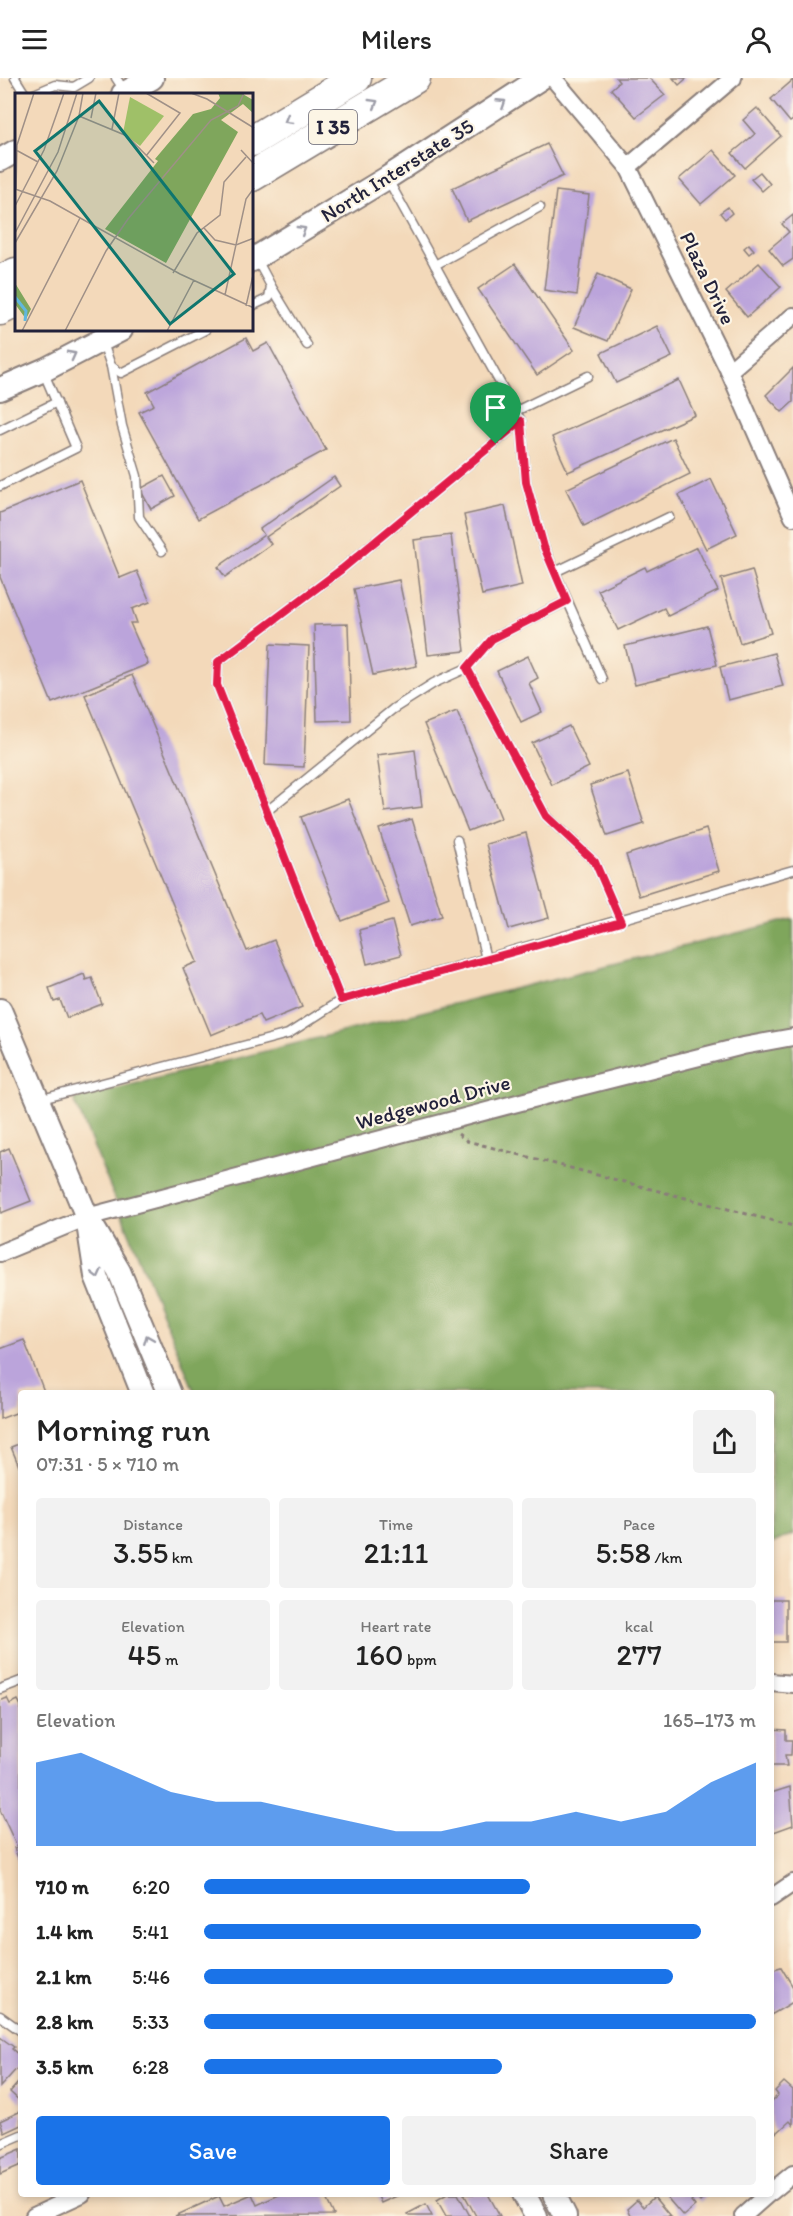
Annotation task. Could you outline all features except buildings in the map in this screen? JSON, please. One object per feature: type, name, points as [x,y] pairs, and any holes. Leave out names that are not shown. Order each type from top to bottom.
[{"type":"highway","name":"I 35","points":[[254,140],[356,78]]},
{"type":"highway","name":"I 35","points":[[254,175],[415,78]]},
{"type":"highway","points":[[0,281],[15,274]]},
{"type":"highway","points":[[0,310],[15,302]]},
{"type":"main road","points":[[122,88],[152,78]]},
{"type":"main road","name":"North Interstate 35","points":[[254,259],[387,178],[541,78]]},
{"type":"main road","points":[[0,160],[15,152]]},
{"type":"main road","points":[[0,389],[111,335]]},
{"type":"main road","points":[[0,1010],[87,1217],[119,1271],[168,1390]]},
{"type":"main road","points":[[87,1217],[96,1276],[141,1390]]},
{"type":"main road","points":[[526,2197],[536,2216]]},
{"type":"main road","points":[[556,2197],[565,2216]]},
{"type":"street","name":"Plaza Drive","points":[[553,78],[628,167],[729,371],[793,517]]},
{"type":"street","points":[[628,167],[733,78]]},
{"type":"street","points":[[729,371],[793,316]]},
{"type":"street","name":"Wedgewood Drive","points":[[0,1253],[87,1217],[732,1049],[793,1037]]},
{"type":"street","points":[[774,1682],[793,1684]]},
{"type":"street","points":[[774,1896],[793,1883]]},
{"type":"street","points":[[774,2190],[793,2174]]},
{"type":"street","points":[[34,2216],[75,2197]]},
{"type":"street","points":[[743,2216],[765,2197]]},
{"type":"lane","points":[[15,78],[24,93]]},
{"type":"lane","points":[[36,93],[55,85],[74,87],[89,78]]},
{"type":"lane","points":[[387,178],[521,421],[526,482],[544,547],[602,680]]},
{"type":"lane","points":[[435,265],[540,207]]},
{"type":"lane","points":[[254,259],[307,345]]},
{"type":"lane","points":[[254,305],[269,298],[271,286]]},
{"type":"lane","points":[[111,366],[121,373],[201,332]]},
{"type":"lane","points":[[111,335],[111,366],[122,426],[137,476],[140,517],[162,551]]},
{"type":"lane","points":[[0,486],[76,448],[43,370]]},
{"type":"lane","points":[[516,411],[588,376]]},
{"type":"lane","points":[[0,430],[57,402]]},
{"type":"lane","points":[[341,1000],[217,685],[218,662],[342,569],[521,421]]},
{"type":"lane","points":[[555,572],[669,517]]},
{"type":"lane","points":[[267,811],[393,709],[434,683],[467,668],[492,639],[567,601]]},
{"type":"lane","points":[[467,668],[546,816],[595,862],[621,922]]},
{"type":"lane","points":[[457,840],[486,959]]},
{"type":"lane","points":[[37,1101],[288,1034],[341,1000],[621,922],[793,870]]},
{"type":"lane","points":[[0,1689],[18,1682]]},
{"type":"lane","points":[[0,2016],[18,2029]]},
{"type":"lane","points":[[0,2144],[18,2136]]},
{"type":"path","points":[[445,1123],[467,1141],[793,1226]]},
{"type":"green space","points":[[793,919],[793,1534],[774,1543],[774,1390],[194,1390],[74,1099]]},
{"type":"route","points":[[521,421],[526,482],[544,547],[567,601],[492,639],[467,668],[546,816],[595,862],[621,922],[341,1000],[217,685],[218,662],[342,569],[496,444],[521,421]]}]
